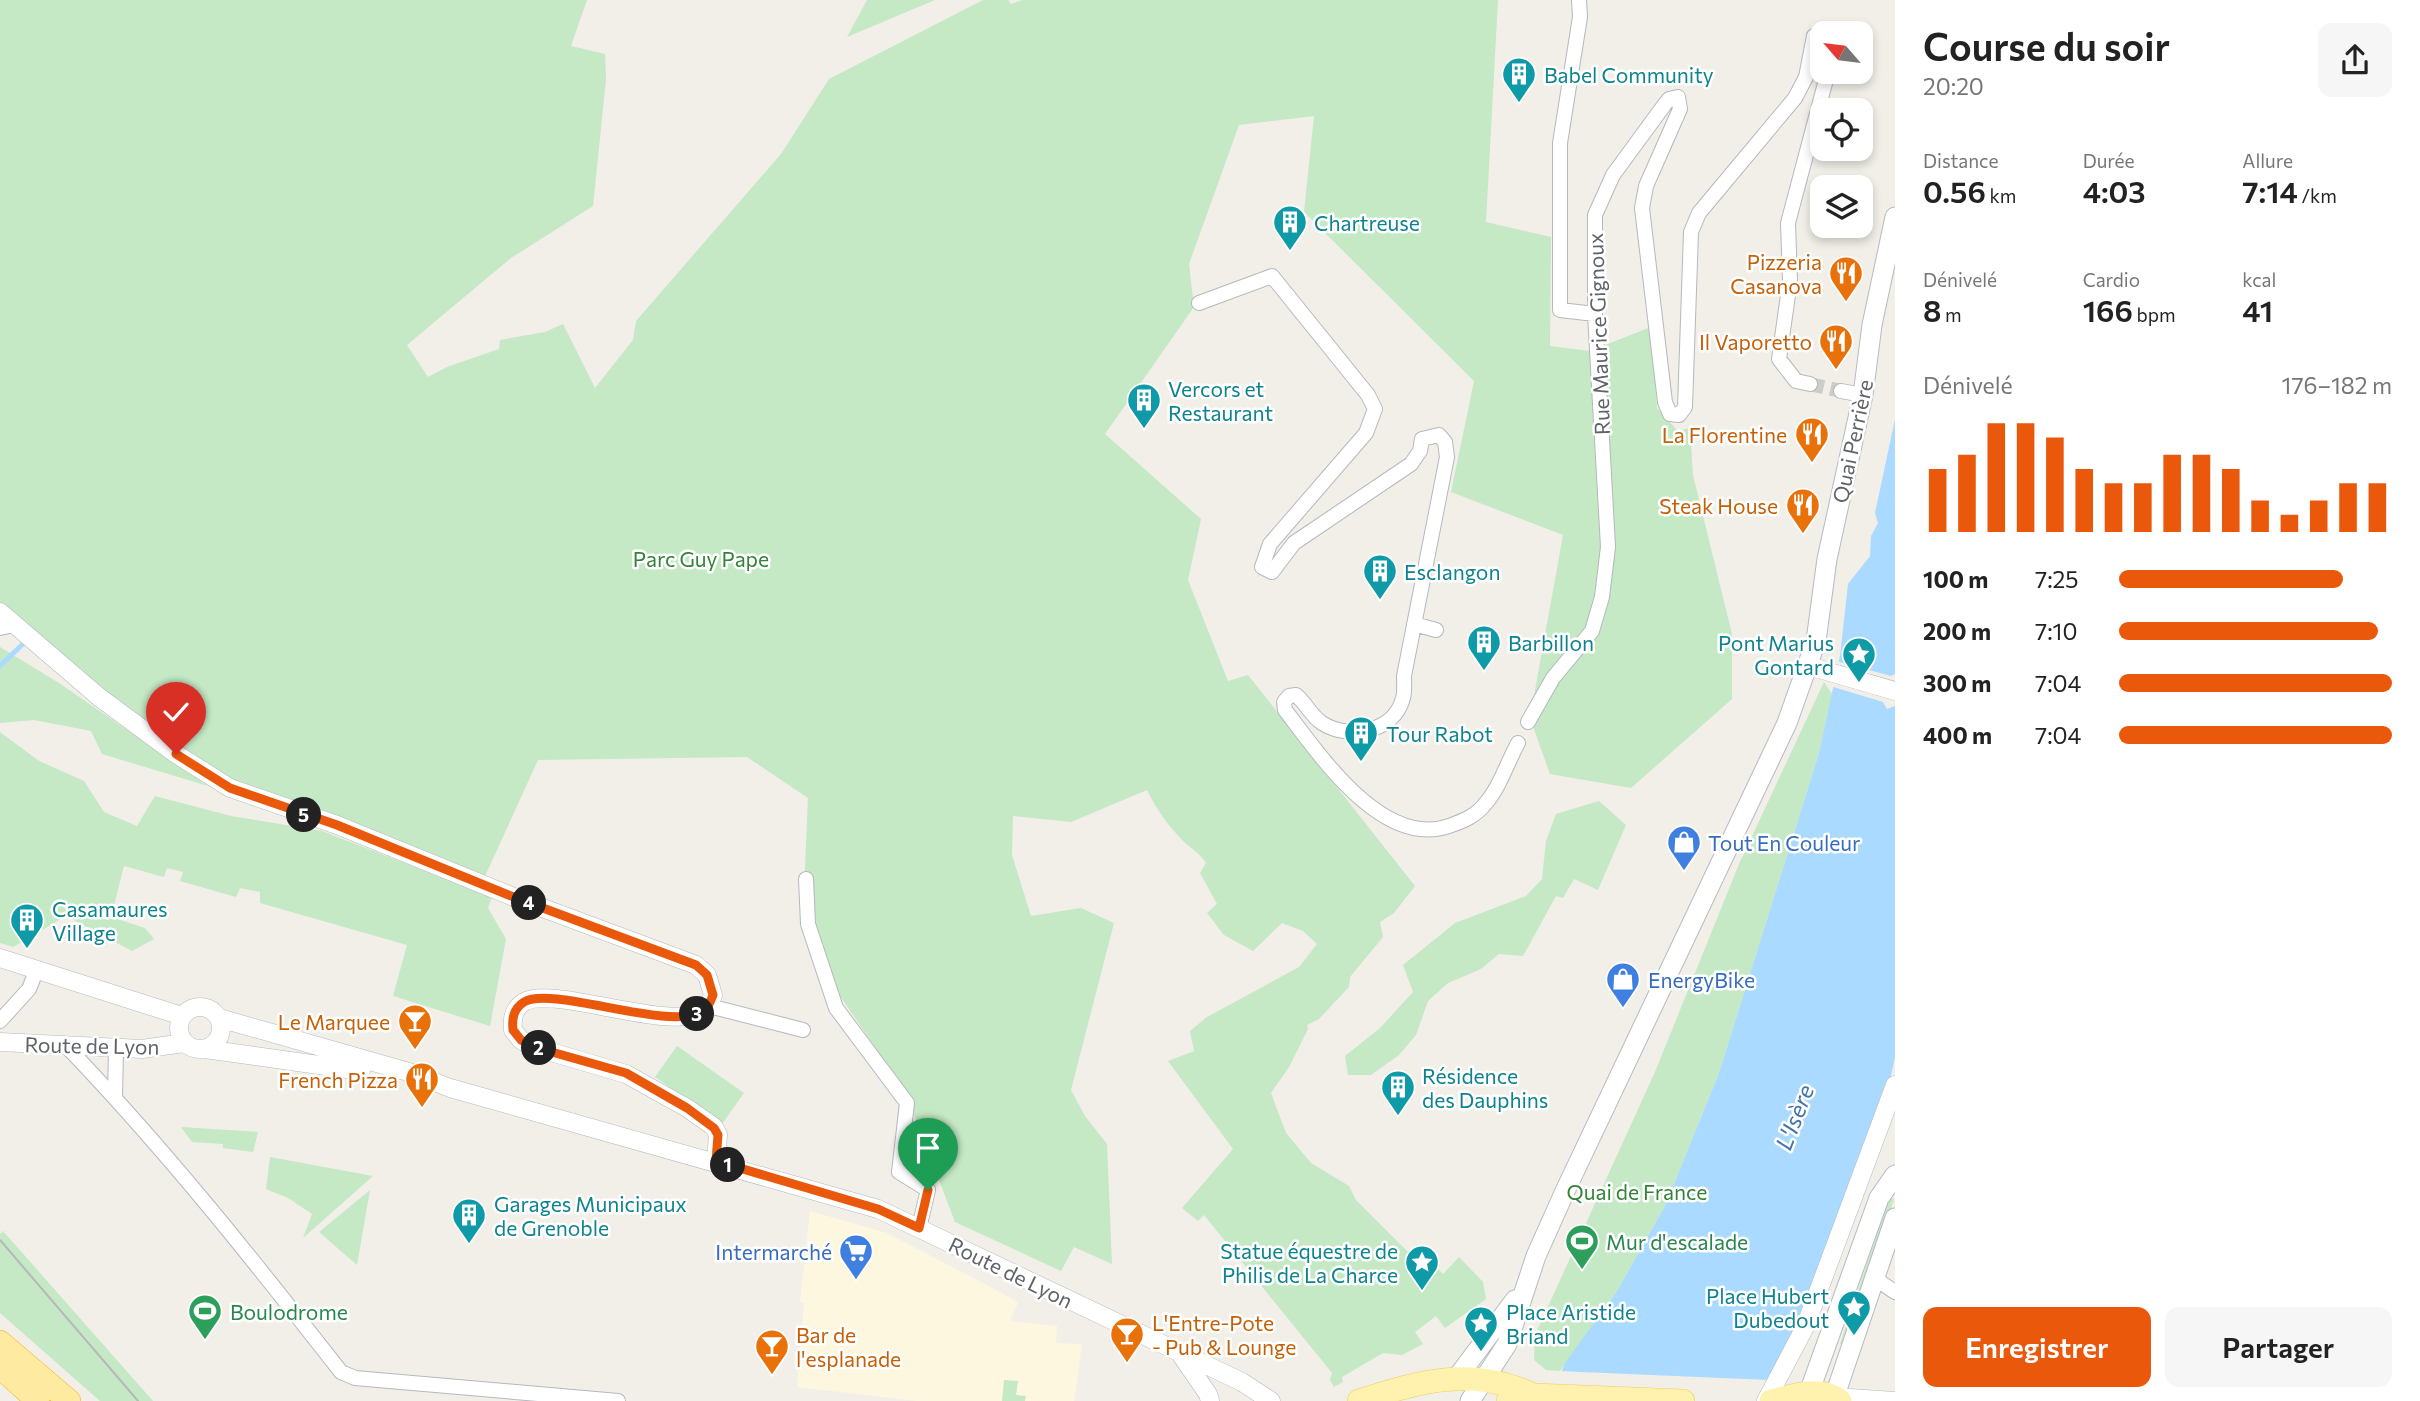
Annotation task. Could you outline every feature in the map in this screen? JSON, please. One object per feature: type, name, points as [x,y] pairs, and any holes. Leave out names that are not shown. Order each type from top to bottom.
[{"type":"highway","points":[[0,1342],[69,1401]]},
{"type":"highway","points":[[0,1367],[38,1401]]},
{"type":"main road","name":"Quai Perrière","points":[[1818,669],[1830,546],[1863,396],[1872,325],[1895,217]]},
{"type":"main road","points":[[1470,1401],[1507,1344],[1524,1288],[1566,1189],[1787,723],[1818,669]]},
{"type":"main road","points":[[1808,1396],[1879,1198],[1895,1175]]},
{"type":"main road","points":[[1772,1401],[1808,1396],[1836,1400],[1895,1218]]},
{"type":"main road","points":[[1456,1379],[1524,1288]]},
{"type":"main road","points":[[1359,1401],[1400,1388],[1456,1379],[1485,1378],[1518,1396],[1684,1401]]},
{"type":"street","points":[[1579,0],[1580,17],[1560,143],[1560,310],[1595,314]]},
{"type":"street","name":"Rue Maurice Gignoux","points":[[1528,722],[1553,678],[1592,631],[1602,597],[1608,547],[1595,314],[1594,225],[1600,198],[1665,104],[1678,97],[1680,110],[1646,186],[1642,208],[1665,402],[1670,414],[1679,415],[1685,407],[1691,232],[1699,214],[1795,99],[1806,77],[1810,56]]},
{"type":"street","points":[[1810,384],[1796,381],[1779,359],[1779,348],[1790,281],[1788,223],[1825,84]]},
{"type":"street","points":[[1199,303],[1272,276],[1368,395],[1375,409],[1366,433],[1270,544],[1262,567],[1272,572],[1294,543],[1411,464],[1420,451],[1422,439],[1439,435],[1445,442],[1447,457],[1413,624],[1403,699],[1379,727],[1343,733],[1314,717],[1296,695],[1289,696],[1284,702],[1285,710],[1335,775],[1359,797],[1398,822],[1425,829],[1443,828],[1466,820],[1483,807],[1495,790],[1518,743]]},
{"type":"street","points":[[1841,391],[1863,396]]},
{"type":"street","points":[[0,612],[7,626],[36,644],[176,754],[230,788],[337,825],[516,898],[696,965],[712,986],[713,995],[709,1006],[699,1014],[677,1015],[541,998],[523,1002],[512,1019],[513,1030],[521,1040],[534,1047],[626,1073],[706,1121],[718,1135],[716,1161]]},
{"type":"street","points":[[1413,624],[1436,630]]},
{"type":"street","points":[[1818,669],[1895,691]]},
{"type":"street","points":[[806,879],[808,924],[836,1008],[907,1103],[899,1172],[928,1190],[919,1228]]},
{"type":"street","points":[[0,958],[182,1016]]},
{"type":"street","name":"Route de Lyon","points":[[0,1021],[29,989],[37,969]]},
{"type":"street","points":[[205,1049],[219,1037],[219,1018],[214,1012],[201,1006],[182,1016],[178,1030],[184,1044],[191,1048],[344,1066],[410,1084],[436,1083]]},
{"type":"street","points":[[709,1006],[803,1030]]},
{"type":"street","points":[[219,1018],[227,1018],[412,1073],[436,1083]]},
{"type":"street","name":"Route de Lyon","points":[[0,1042],[68,1048],[149,1048],[184,1044]]},
{"type":"street","points":[[68,1048],[116,1097],[257,1265],[341,1372],[355,1378],[618,1401]]},
{"type":"street","points":[[116,1048],[116,1097]]},
{"type":"street","name":"Route de Lyon","points":[[436,1083],[878,1209],[1179,1352]]},
{"type":"street","points":[[1766,1401],[1816,1300],[1895,1085]]},
{"type":"street","points":[[1877,1270],[1895,1292]]},
{"type":"street","points":[[1179,1352],[1210,1401]]},
{"type":"street","points":[[1179,1352],[1242,1382],[1271,1401]]},
{"type":"street","points":[[1836,1400],[1895,1401]]},
{"type":"shaded area","points":[[810,1211],[887,1233],[1000,1292],[1018,1303],[1010,1321],[1057,1326],[1056,1343],[1082,1344],[1074,1401],[917,1401],[797,1387],[804,1303],[800,1302]]},
{"type":"green space","name":"Parc Guy Pape","points":[[0,0],[587,0],[571,46],[605,54],[606,79],[593,206],[511,258],[407,345],[428,377],[447,367],[499,349],[500,340],[545,332],[563,324],[595,388],[633,340],[636,321],[781,154],[829,79],[983,0],[1008,0],[1011,4],[1022,0],[1498,0],[1486,222],[1551,237],[1550,346],[1590,351],[1651,327],[1657,408],[1678,431],[1690,428],[1693,475],[1732,634],[1732,699],[1631,788],[1550,774],[1530,718],[1563,535],[1451,492],[1474,381],[1304,212],[1314,116],[1239,125],[1189,264],[1194,307],[1105,434],[1201,519],[1188,580],[1228,681],[1248,675],[1415,886],[1394,913],[1380,922],[1383,937],[1350,977],[1349,987],[1319,1019],[1307,1025],[1308,1029],[1289,1067],[1271,1093],[1286,1133],[1311,1163],[1349,1186],[1356,1200],[1410,1254],[1415,1246],[1443,1274],[1459,1257],[1483,1282],[1486,1299],[1445,1328],[1436,1316],[1415,1332],[1423,1344],[1402,1355],[1383,1353],[1342,1377],[1343,1382],[1334,1387],[1330,1380],[1332,1373],[1204,1215],[1198,1221],[1182,1208],[1233,1149],[1168,1061],[1194,1051],[1190,1031],[1207,1017],[1299,967],[1317,944],[1303,931],[1282,923],[1253,951],[1224,935],[1207,913],[1217,904],[1200,873],[1206,863],[1172,829],[1147,790],[1071,822],[1013,816],[1012,855],[1031,916],[1081,908],[1114,923],[1071,1090],[1085,1116],[1107,1144],[1112,1264],[1074,1247],[1061,1271],[955,1222],[905,1091],[810,952],[803,912],[808,798],[747,757],[538,760],[481,885],[230,788],[0,612]]},
{"type":"green space","points":[[867,0],[935,0],[847,37]]},
{"type":"green space","points":[[0,647],[59,683],[208,786],[102,754],[91,731],[34,720],[0,723]]},
{"type":"green space","name":"Quai de France","points":[[1824,682],[1832,694],[1819,753],[1719,1073],[1665,1206],[1617,1291],[1560,1371],[1546,1370],[1534,1360],[1535,1335],[1655,1072],[1739,864]]},
{"type":"green space","points":[[0,732],[39,761],[84,781],[104,812],[137,826],[155,796],[231,816],[322,831],[492,897],[488,908],[506,939],[490,1026],[393,996],[407,945],[260,903],[260,892],[240,888],[236,897],[180,881],[183,872],[167,868],[164,877],[124,866],[111,917],[145,928],[154,939],[132,951],[66,916],[13,947],[0,943]]},
{"type":"green space","points":[[1599,801],[1626,825],[1598,890],[1574,879],[1563,898],[1556,896],[1523,956],[1499,954],[1481,969],[1448,983],[1428,1001],[1416,1035],[1399,1055],[1371,1075],[1348,1075],[1345,1056],[1380,1028],[1413,992],[1403,965],[1455,923],[1526,896],[1542,879],[1546,841],[1556,814]]},
{"type":"green space","points":[[677,1046],[744,1093],[722,1124],[655,1077]]},
{"type":"green space","points":[[181,1127],[258,1132],[253,1152],[223,1148],[223,1144],[192,1142]]},
{"type":"green space","points":[[270,1157],[373,1176],[303,1238],[312,1214],[288,1198],[266,1189]]},
{"type":"green space","points":[[370,1190],[357,1265],[319,1232]]},
{"type":"green space","points":[[1889,1198],[1894,1199],[1893,1203],[1845,1346],[1840,1344]]},
{"type":"green space","points":[[3,1231],[153,1401],[100,1401],[0,1313],[0,1234]]},
{"type":"green space","points":[[1004,1380],[1018,1381],[1016,1395],[1026,1396],[1025,1401],[1002,1401]]},
{"type":"water","name":"L'Isère","points":[[1895,419],[1895,1057],[1888,1090],[1795,1338],[1759,1401],[1550,1401],[1565,1363],[1617,1291],[1665,1206],[1719,1073],[1819,753],[1840,656],[1848,584],[1870,556],[1871,536],[1878,523],[1875,513]]},
{"type":"pier","name":"Pont Marius Gontard","points":[[1836,661],[1891,676],[1895,674],[1895,706],[1887,709],[1883,702],[1830,686]]},
{"type":"pier","points":[[1558,1371],[1769,1380],[1763,1401],[1546,1401]]},
{"type":"waterway","points":[[0,666],[28,639]]},
{"type":"tunnel","points":[[1810,384],[1841,391]]},
{"type":"tram line","points":[[0,1240],[138,1401]]},
{"type":"place","name":"Babel Community","points":[[1519,104]]},
{"type":"place","name":"Chartreuse","points":[[1290,252]]},
{"type":"place","name":"Pizzeria Casanova","points":[[1846,303]]},
{"type":"place","name":"Il Vaporetto","points":[[1836,371]]},
{"type":"place","name":"Vercors et Restaurant","points":[[1144,430]]},
{"type":"place","name":"La Florentine","points":[[1812,464]]},
{"type":"place","name":"Steak House","points":[[1803,535]]},
{"type":"place","name":"Esclangon","points":[[1380,601]]},
{"type":"place","name":"Barbillon","points":[[1484,672]]},
{"type":"place","name":"Pont Marius Gontard","points":[[1859,684]]},
{"type":"place","name":"Tour Rabot","points":[[1361,763]]},
{"type":"place","name":"Tout En Couleur","points":[[1684,872]]},
{"type":"place","name":"Casamaures Village","points":[[27,950]]},
{"type":"place","name":"EnergyBike","points":[[1623,1009]]},
{"type":"place","name":"Le Marquee","points":[[415,1051]]},
{"type":"place","name":"French Pizza","points":[[422,1109]]},
{"type":"place","name":"Résidence des Dauphins","points":[[1398,1117]]},
{"type":"place","name":"Garages Municipaux de Grenoble","points":[[469,1245]]},
{"type":"place","name":"Mur d'escalade","points":[[1582,1271]]},
{"type":"place","name":"Intermarché","points":[[856,1281]]},
{"type":"place","name":"Statue équestre de Philis de La Charce","points":[[1422,1292]]},
{"type":"place","name":"Place Hubert Dubedout","points":[[1854,1337]]},
{"type":"place","name":"Boulodrome","points":[[205,1341]]},
{"type":"place","name":"Place Aristide Briand","points":[[1481,1353]]},
{"type":"place","name":"L'Entre-Pote - Pub & Lounge","points":[[1127,1364]]},
{"type":"place","name":"Bar de l'esplanade","points":[[772,1376]]},
{"type":"route","points":[[176,754],[230,788],[274,806],[337,825],[481,885],[696,965],[707,975],[713,995],[709,1006],[699,1014],[677,1015],[622,1010],[541,998],[523,1002],[516,1010],[512,1019],[513,1030],[521,1040],[534,1047],[626,1073],[687,1108],[706,1121],[718,1135],[716,1161],[878,1209],[919,1228],[928,1190]]}]
